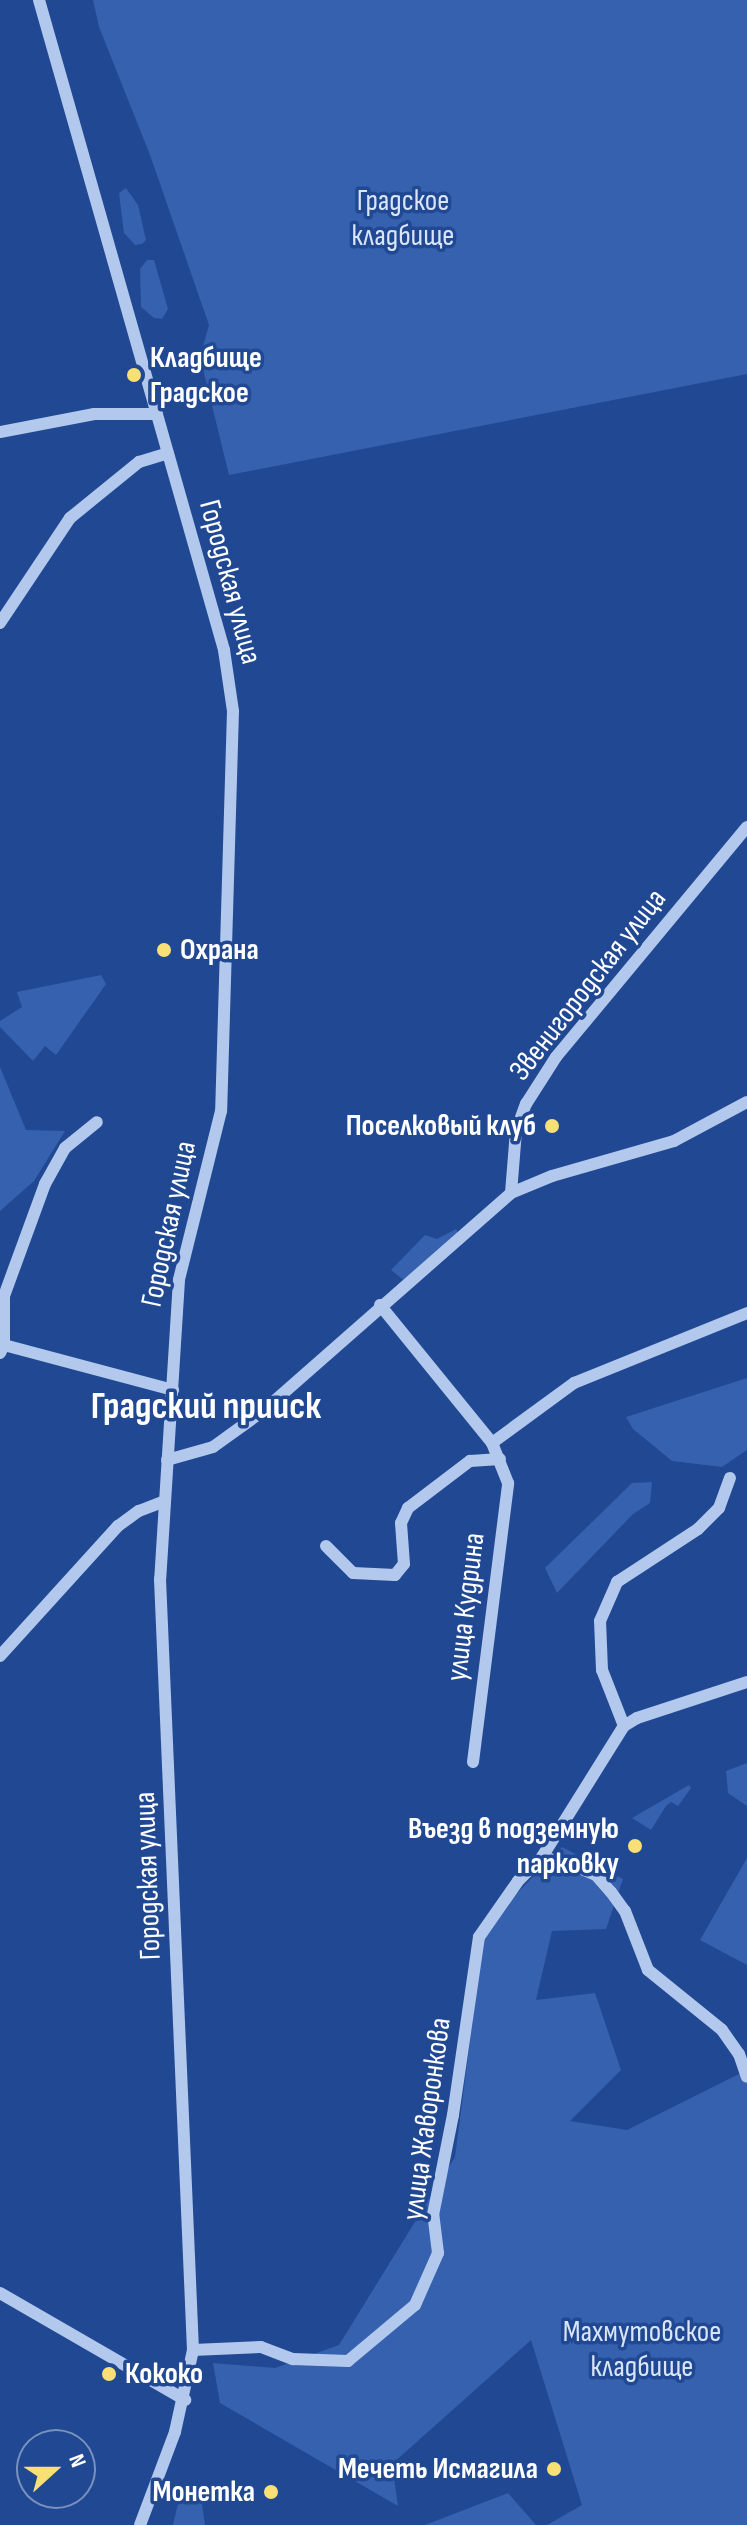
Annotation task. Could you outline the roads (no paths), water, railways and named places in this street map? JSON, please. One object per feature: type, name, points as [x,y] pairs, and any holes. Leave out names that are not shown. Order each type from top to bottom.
[{"type":"street","name":"Городская улица","points":[[39,0],[224,650],[233,711],[221,1111],[179,1280],[160,1579],[193,2350],[185,2400],[159,2483],[140,2525]]},
{"type":"street","points":[[0,432],[94,414],[157,414]]},
{"type":"street","points":[[0,623],[70,518],[139,462],[168,453]]},
{"type":"street","name":"Звенигородская улица","points":[[511,1193],[516,1131],[526,1104],[556,1057],[747,827]]},
{"type":"street","points":[[167,1460],[223,1442],[263,1411],[511,1193],[552,1176],[674,1141],[747,1102]]},
{"type":"street","points":[[97,1122],[65,1148],[45,1184],[4,1296],[2,1349],[173,1390]]},
{"type":"street","name":"улица Кудрина","points":[[380,1305],[492,1443],[508,1483],[473,1762]]},
{"type":"street","points":[[492,1443],[574,1383],[747,1313]]},
{"type":"street","points":[[326,1546],[353,1573],[395,1575],[404,1564],[401,1523],[408,1508],[470,1461],[500,1459]]},
{"type":"street","points":[[730,1478],[719,1508],[698,1529],[617,1582],[600,1621],[602,1670],[624,1726],[637,1718],[747,1682]]},
{"type":"street","points":[[0,1656],[118,1526],[139,1511],[163,1502]]},
{"type":"street","name":"улица Жаворонкова","points":[[193,2350],[261,2347],[293,2359],[348,2361],[415,2305],[438,2253],[433,2215],[453,2115],[479,1937],[518,1881],[542,1857],[624,1726]]},
{"type":"street","points":[[542,1857],[596,1875],[625,1911],[648,1970],[722,2030],[739,2054],[747,2077]]},
{"type":"street","points":[[0,2293],[185,2400]]},
{"type":"place","name":"Кладбище Градское","points":[[134,375]]},
{"type":"place","name":"Охрана","points":[[164,950]]},
{"type":"place","name":"Поселковый клуб","points":[[552,1126]]},
{"type":"place","name":"Въезд в подземную парковку","points":[[635,1846]]},
{"type":"place","name":"Кококо","points":[[109,2374]]},
{"type":"place","name":"Мечеть Исмагила","points":[[554,2469]]},
{"type":"place","name":"Монетка","points":[[271,2492]]},
{"type":"district","name":"Градский прииск","points":[[206,1407]]},
{"type":"park label","name":"Градское кладбище","points":[[403,218]]},
{"type":"park label","name":"Махмутовское кладбище","points":[[642,2349]]}]
